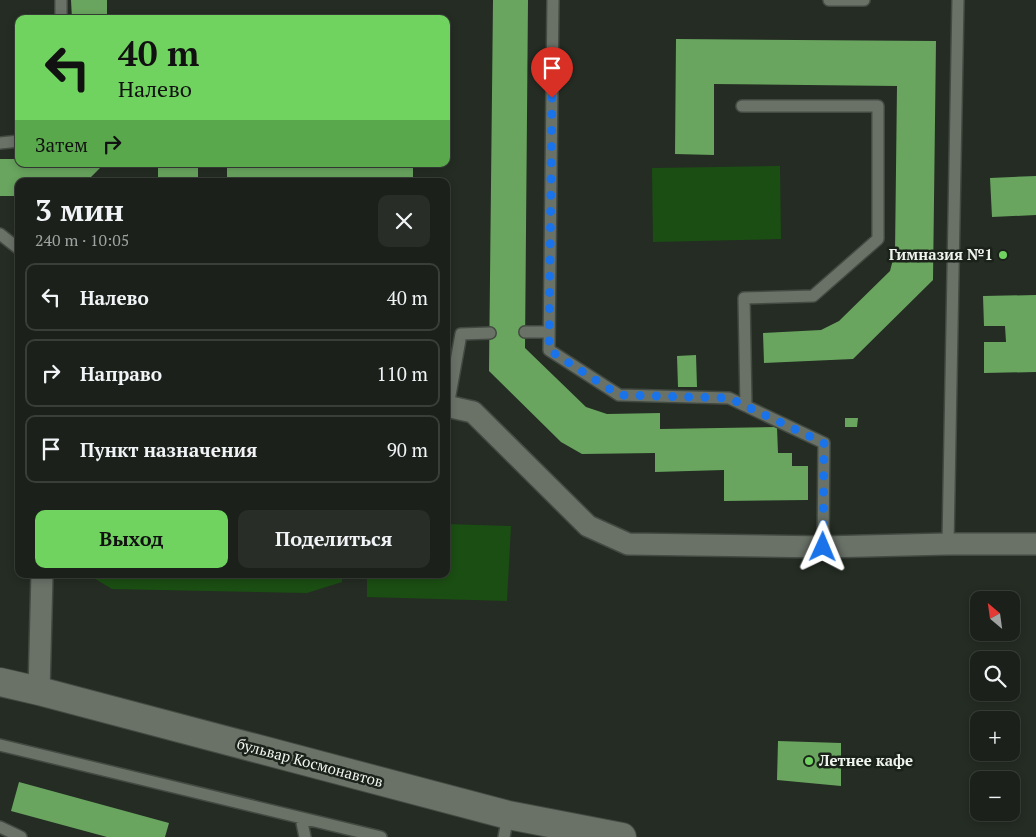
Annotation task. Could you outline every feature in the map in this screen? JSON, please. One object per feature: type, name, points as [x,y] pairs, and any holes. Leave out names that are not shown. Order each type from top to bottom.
[{"type":"street","points":[[450,407],[473,412],[588,526],[628,544],[823,547],[1036,544]]},
{"type":"street","points":[[39,691],[42,578]]},
{"type":"street","name":"бульвар Космонавтов","points":[[0,682],[39,691],[506,826],[622,837]]},
{"type":"lane","points":[[61,0],[61,15]]},
{"type":"lane","points":[[553,0],[549,350],[619,395],[729,398],[824,443],[823,547]]},
{"type":"lane","points":[[829,0],[864,0]]},
{"type":"lane","points":[[948,544],[958,0]]},
{"type":"lane","points":[[742,106],[878,106],[878,239],[813,296],[744,298],[746,406]]},
{"type":"lane","points":[[0,143],[15,141]]},
{"type":"lane","points":[[0,234],[15,245]]},
{"type":"lane","points":[[0,244],[15,246]]},
{"type":"lane","points":[[525,332],[549,332]]},
{"type":"lane","points":[[450,391],[461,334],[490,333]]},
{"type":"lane","points":[[0,744],[380,837]]},
{"type":"lane","points":[[301,818],[305,837]]},
{"type":"lane","points":[[0,827],[21,837]]},
{"type":"green space","points":[[780,166],[781,239],[653,242],[652,168]]},
{"type":"green space","points":[[450,524],[511,526],[507,601],[367,597],[367,578],[450,578]]},
{"type":"green space","points":[[94,578],[342,578],[342,582],[307,593],[112,589]]},
{"type":"building","points":[[71,0],[107,0],[107,15],[72,15]]},
{"type":"building","points":[[493,0],[528,0],[525,348],[586,407],[607,414],[660,413],[660,429],[777,427],[778,453],[792,453],[792,466],[808,466],[808,500],[724,501],[724,470],[655,472],[655,453],[582,454],[561,442],[489,371]]},
{"type":"building","points":[[676,39],[936,41],[933,280],[853,359],[764,363],[763,333],[821,330],[839,321],[890,271],[895,252],[897,86],[714,84],[714,155],[675,154]]},
{"type":"building","points":[[0,159],[15,159],[15,167],[101,167],[90,178],[15,178],[15,196],[0,196]]},
{"type":"building","points":[[158,167],[198,167],[198,178],[158,178]]},
{"type":"building","points":[[227,167],[413,167],[413,178],[227,178]]},
{"type":"building","points":[[1036,176],[1036,215],[992,217],[990,178]]},
{"type":"building","points":[[1036,295],[1036,372],[984,373],[984,342],[1006,342],[1005,326],[984,326],[983,296]]},
{"type":"building","points":[[696,355],[697,387],[678,387],[677,356]]},
{"type":"building","points":[[845,418],[858,418],[857,427],[845,427]]},
{"type":"building","name":"Летнее кафе","points":[[778,741],[841,743],[841,786],[777,780]]},
{"type":"building","points":[[19,782],[169,823],[165,837],[107,837],[11,811]]},
{"type":"place","name":"Гимназия №1","points":[[1003,255]]},
{"type":"place","name":"Летнее кафе","points":[[809,761]]},
{"type":"route","points":[[552,98],[549,350],[619,395],[729,398],[824,443],[823,547]]}]
